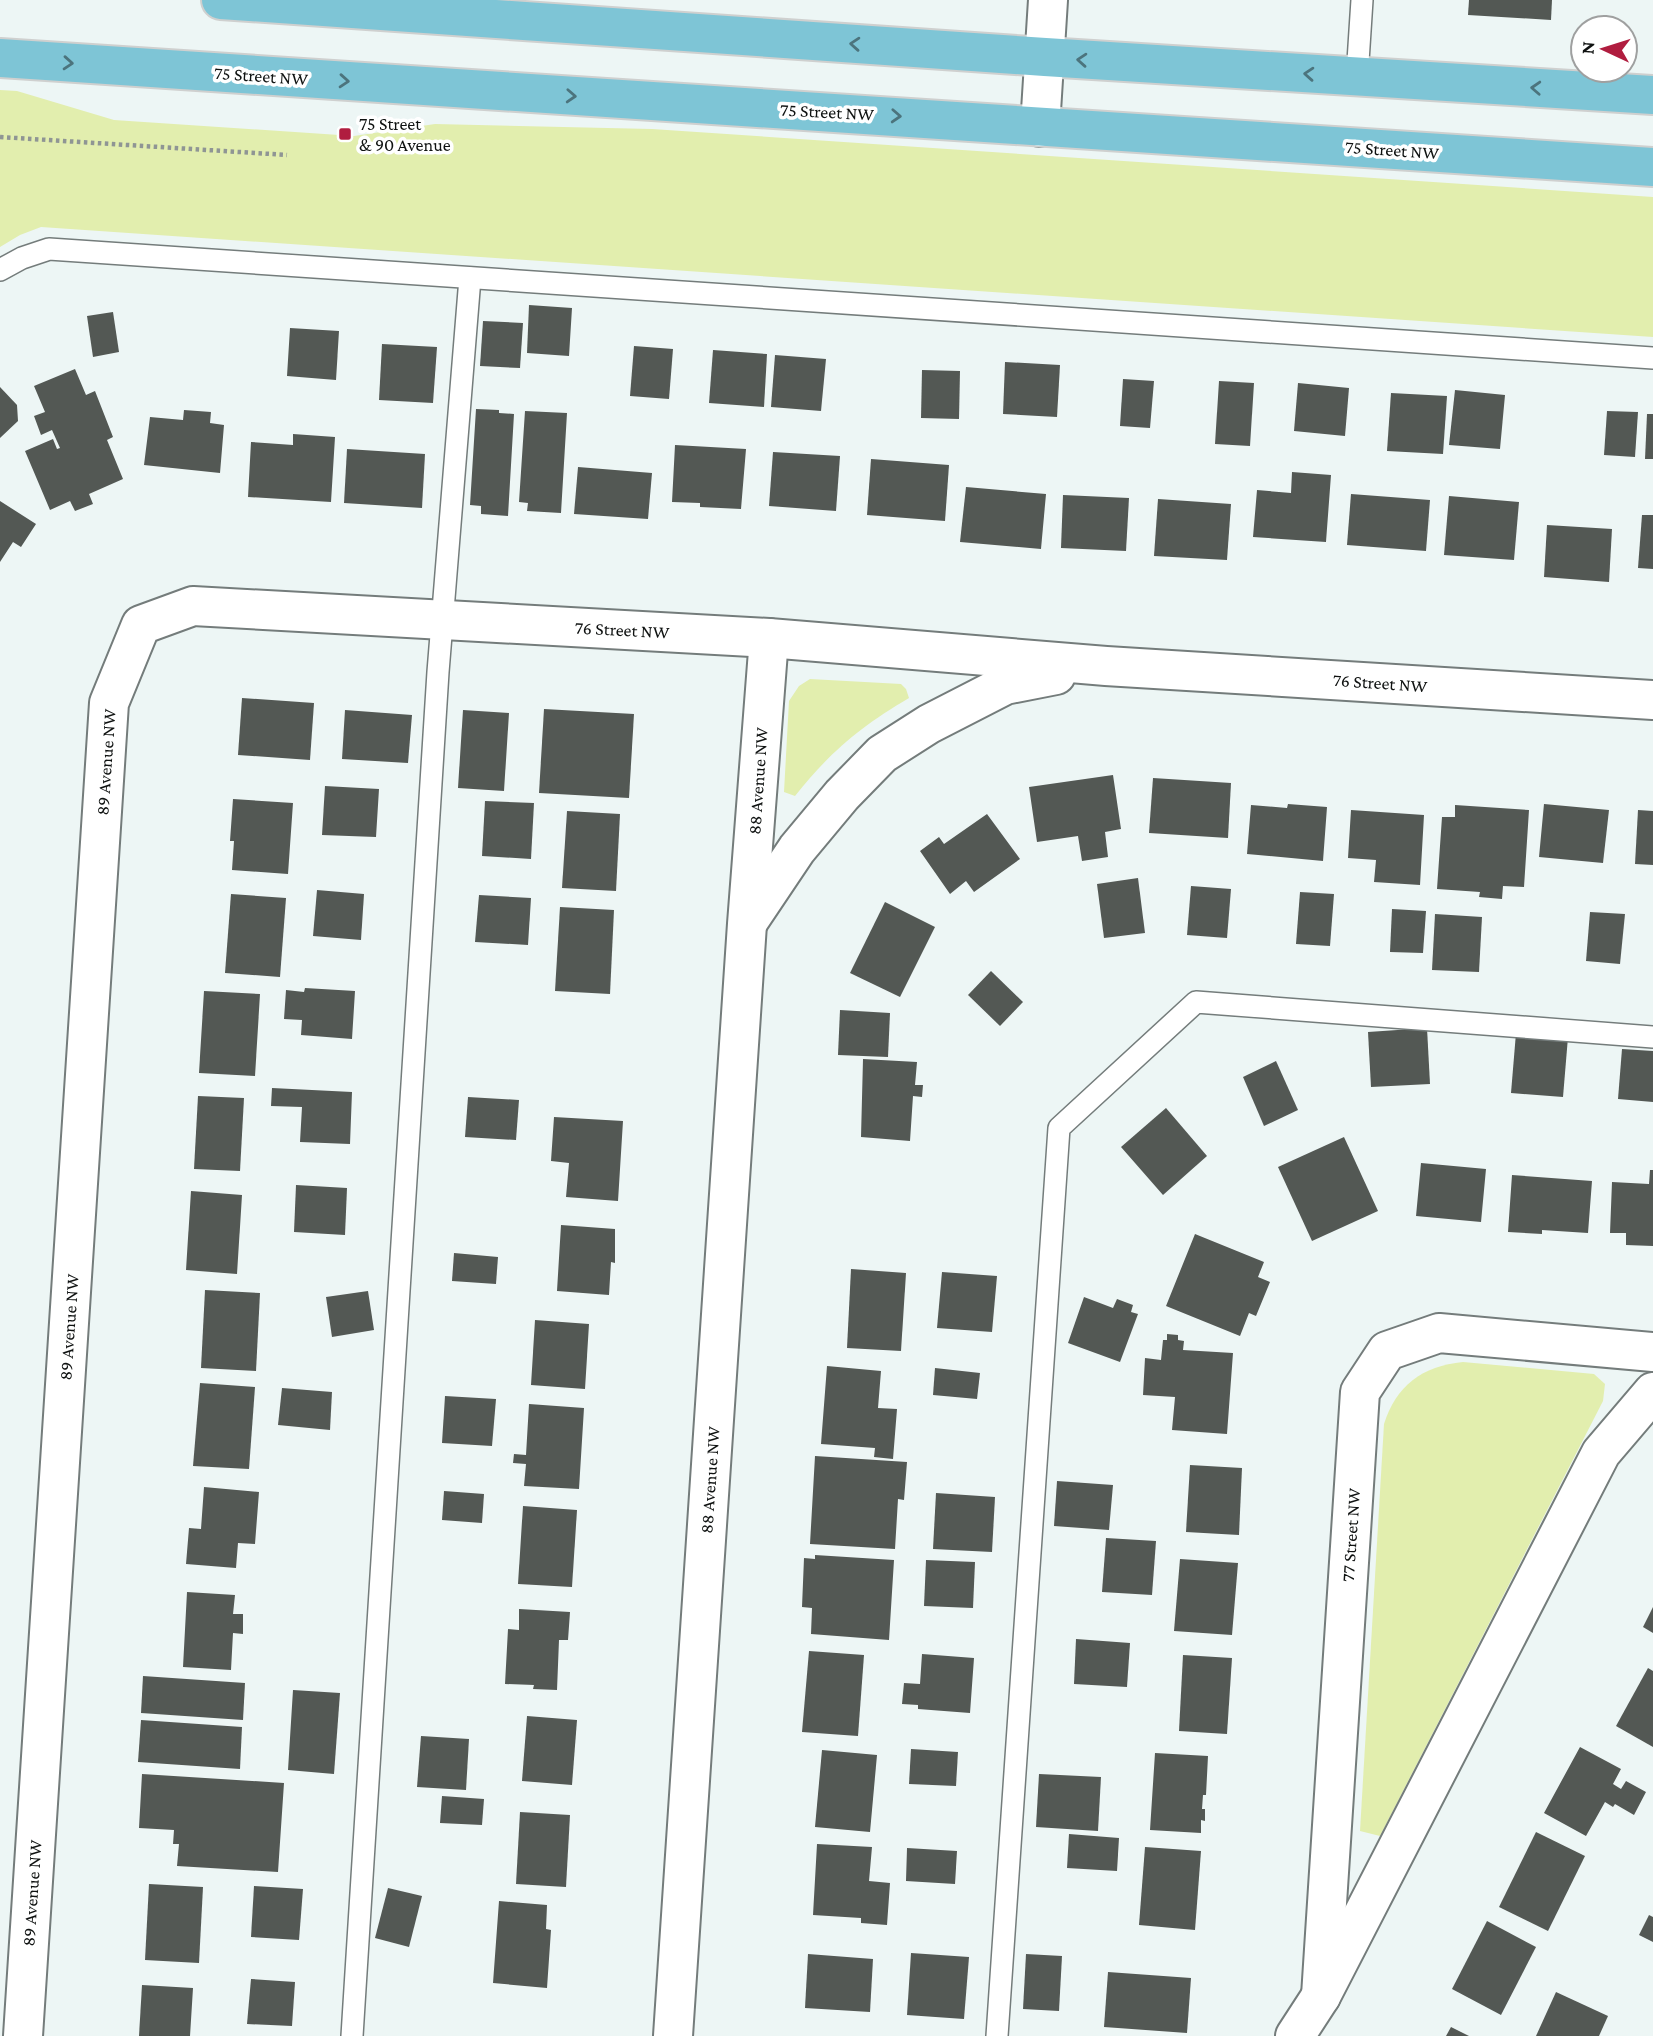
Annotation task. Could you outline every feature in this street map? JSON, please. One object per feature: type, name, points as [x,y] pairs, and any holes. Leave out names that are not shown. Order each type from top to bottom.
[{"type":"main road","points":[[221,0],[1045,57],[1653,95]]},
{"type":"main road","name":"75 Street NW","points":[[0,58],[1653,167]]},
{"type":"street","points":[[1040,127],[1048,0]]},
{"type":"street","name":"76 Street NW","points":[[141,625],[193,606],[769,638],[1106,666],[1653,700]]},
{"type":"street","name":"89 Avenue NW","points":[[23,2036],[109,703],[141,625]]},
{"type":"street","name":"88 Avenue NW","points":[[673,2036],[747,924],[769,638]]},
{"type":"street","name":"76 Street NW","points":[[929,724],[1005,685],[1106,666]]},
{"type":"street","name":"88 Avenue NW","points":[[747,924],[797,849],[842,795],[881,754],[929,724]]},
{"type":"street","name":"77 Street NW","points":[[1321,1996],[1360,1392],[1387,1351],[1439,1333],[1653,1352]]},
{"type":"street","name":"77 Street NW","points":[[1295,2036],[1321,1996],[1601,1453],[1653,1392]]},
{"type":"lane","points":[[1357,77],[1362,0]]},
{"type":"lane","points":[[0,270],[22,258],[49,249],[1653,358]]},
{"type":"lane","points":[[352,2036],[442,619],[470,278]]},
{"type":"lane","points":[[997,2036],[1059,1128],[1196,1002],[1653,1037]]},
{"type":"path","points":[[0,137],[287,155]]},
{"type":"green space","points":[[0,90],[17,91],[114,120],[354,136],[435,124],[652,129],[1653,197],[1653,337],[41,227],[0,247]]},
{"type":"green space","points":[[810,679],[901,684],[909,698],[875,719],[847,741],[795,796],[784,792],[789,701],[799,686]]},
{"type":"green space","points":[[1463,1362],[1594,1374],[1605,1384],[1603,1401],[1380,1836],[1360,1831],[1384,1424],[1396,1399],[1413,1380],[1435,1368]]},
{"type":"building","points":[[1469,0],[1552,0],[1551,20],[1468,15]]},
{"type":"building","points":[[529,305],[572,308],[569,356],[527,353]]},
{"type":"building","points":[[113,312],[119,352],[93,357],[87,316]]},
{"type":"building","points":[[483,321],[523,323],[520,368],[480,366]]},
{"type":"building","points":[[290,328],[339,331],[336,380],[287,376]]},
{"type":"building","points":[[382,344],[437,347],[433,403],[379,400]]},
{"type":"building","points":[[634,346],[673,349],[669,399],[630,396]]},
{"type":"building","points":[[713,350],[767,354],[764,407],[709,403]]},
{"type":"building","points":[[775,355],[826,359],[821,411],[771,407]]},
{"type":"building","points":[[1005,362],[1060,365],[1057,417],[1003,414]]},
{"type":"building","points":[[75,369],[86,395],[95,391],[113,437],[107,440],[123,479],[89,494],[93,504],[75,511],[70,501],[50,510],[25,451],[53,439],[57,449],[60,448],[52,430],[41,435],[34,416],[45,412],[34,386]]},
{"type":"building","points":[[922,370],[960,371],[959,419],[921,418]]},
{"type":"building","points":[[1123,379],[1154,381],[1150,428],[1120,426]]},
{"type":"building","points":[[1219,381],[1254,383],[1250,446],[1215,444]]},
{"type":"building","points":[[1298,383],[1349,388],[1345,436],[1294,431]]},
{"type":"building","points":[[0,387],[17,405],[18,421],[0,438]]},
{"type":"building","points":[[1455,390],[1505,395],[1500,449],[1449,445]]},
{"type":"building","points":[[1391,393],[1447,396],[1443,454],[1387,451]]},
{"type":"building","points":[[476,409],[514,414],[508,516],[481,514],[481,506],[470,505]]},
{"type":"building","points":[[184,410],[211,412],[210,423],[224,425],[220,473],[144,465],[150,417],[183,420]]},
{"type":"building","points":[[525,411],[567,413],[561,513],[527,511],[528,503],[519,502]]},
{"type":"building","points":[[1607,411],[1638,412],[1635,457],[1604,455]]},
{"type":"building","points":[[1647,414],[1653,414],[1653,459],[1645,459]]},
{"type":"building","points":[[293,434],[335,437],[331,502],[248,497],[251,442],[293,445]]},
{"type":"building","points":[[675,445],[746,449],[741,509],[700,507],[700,503],[672,502]]},
{"type":"building","points":[[347,449],[425,454],[422,508],[344,503]]},
{"type":"building","points":[[773,452],[840,456],[836,511],[769,506]]},
{"type":"building","points":[[871,459],[949,465],[945,521],[867,515]]},
{"type":"building","points":[[578,467],[652,473],[648,519],[574,514]]},
{"type":"building","points":[[1292,472],[1331,475],[1326,542],[1253,537],[1257,490],[1291,493]]},
{"type":"building","points":[[966,487],[1046,494],[1041,549],[960,542]]},
{"type":"building","points":[[1351,494],[1430,500],[1426,551],[1347,545]]},
{"type":"building","points":[[1063,495],[1129,498],[1126,551],[1061,548]]},
{"type":"building","points":[[1449,496],[1519,502],[1514,560],[1444,555]]},
{"type":"building","points":[[1158,499],[1231,504],[1227,560],[1154,556]]},
{"type":"building","points":[[0,501],[36,524],[21,547],[13,542],[0,562]]},
{"type":"building","points":[[1642,515],[1653,515],[1653,569],[1638,568]]},
{"type":"building","points":[[1547,525],[1612,529],[1609,582],[1544,577]]},
{"type":"building","points":[[242,698],[314,703],[310,760],[238,755]]},
{"type":"building","points":[[544,709],[634,714],[629,798],[539,793]]},
{"type":"building","points":[[345,710],[412,715],[408,763],[342,759]]},
{"type":"building","points":[[463,710],[509,713],[504,791],[458,788]]},
{"type":"building","points":[[1113,775],[1121,829],[1105,832],[1108,857],[1082,861],[1078,836],[1037,842],[1029,787]]},
{"type":"building","points":[[1153,778],[1231,783],[1228,838],[1149,833]]},
{"type":"building","points":[[325,786],[379,789],[376,837],[322,835]]},
{"type":"building","points":[[233,799],[293,803],[288,874],[232,870],[234,841],[230,841]]},
{"type":"building","points":[[485,801],[534,803],[531,859],[482,856]]},
{"type":"building","points":[[1288,804],[1327,807],[1323,861],[1247,854],[1251,805],[1287,808]]},
{"type":"building","points":[[1544,804],[1609,810],[1603,863],[1539,857]]},
{"type":"building","points":[[1455,805],[1529,810],[1524,887],[1503,886],[1502,899],[1479,897],[1480,892],[1437,889],[1442,817],[1455,817]]},
{"type":"building","points":[[1351,810],[1424,815],[1420,885],[1374,882],[1376,860],[1348,858]]},
{"type":"building","points":[[1638,810],[1653,811],[1653,865],[1635,864]]},
{"type":"building","points":[[567,811],[620,814],[616,891],[562,888]]},
{"type":"building","points":[[987,814],[1020,859],[974,892],[966,881],[950,894],[920,851],[939,837],[944,844]]},
{"type":"building","points":[[1138,878],[1145,933],[1104,938],[1097,884]]},
{"type":"building","points":[[1191,886],[1231,889],[1227,938],[1187,935]]},
{"type":"building","points":[[317,890],[364,894],[361,940],[313,936]]},
{"type":"building","points":[[1300,892],[1334,894],[1330,946],[1296,944]]},
{"type":"building","points":[[231,894],[286,898],[280,977],[225,973]]},
{"type":"building","points":[[479,895],[531,898],[528,945],[475,942]]},
{"type":"building","points":[[885,902],[935,927],[900,997],[850,973]]},
{"type":"building","points":[[560,907],[614,910],[610,994],[555,991]]},
{"type":"building","points":[[1392,909],[1426,911],[1423,953],[1390,952]]},
{"type":"building","points":[[1590,912],[1625,914],[1620,964],[1586,961]]},
{"type":"building","points":[[1435,914],[1482,917],[1479,972],[1432,970]]},
{"type":"building","points":[[991,971],[1023,1002],[1000,1026],[968,995]]},
{"type":"building","points":[[305,988],[355,991],[352,1039],[301,1035],[302,1020],[284,1019],[286,990],[304,992]]},
{"type":"building","points":[[204,991],[260,994],[255,1076],[199,1073]]},
{"type":"building","points":[[840,1010],[890,1013],[888,1057],[838,1055]]},
{"type":"building","points":[[1427,1028],[1430,1084],[1371,1087],[1368,1032]]},
{"type":"building","points":[[1516,1033],[1568,1037],[1563,1097],[1511,1093]]},
{"type":"building","points":[[1622,1049],[1653,1051],[1653,1102],[1618,1099]]},
{"type":"building","points":[[863,1059],[917,1062],[915,1085],[923,1085],[922,1097],[913,1096],[910,1141],[861,1137]]},
{"type":"building","points":[[1276,1061],[1298,1110],[1264,1126],[1243,1077]]},
{"type":"building","points":[[272,1088],[352,1092],[350,1144],[300,1142],[302,1107],[271,1106]]},
{"type":"building","points":[[198,1096],[244,1098],[240,1171],[194,1169]]},
{"type":"building","points":[[468,1097],[519,1100],[516,1140],[465,1137]]},
{"type":"building","points":[[1166,1108],[1207,1156],[1163,1195],[1121,1147]]},
{"type":"building","points":[[554,1117],[623,1121],[618,1201],[566,1197],[569,1163],[551,1161]]},
{"type":"building","points":[[1344,1137],[1378,1211],[1312,1241],[1278,1167]]},
{"type":"building","points":[[1421,1163],[1486,1169],[1481,1222],[1416,1216]]},
{"type":"building","points":[[1650,1170],[1653,1170],[1653,1246],[1626,1245],[1626,1233],[1610,1233],[1612,1182],[1649,1184]]},
{"type":"building","points":[[1512,1175],[1592,1181],[1588,1233],[1542,1230],[1542,1234],[1508,1232]]},
{"type":"building","points":[[296,1185],[347,1188],[345,1235],[294,1232]]},
{"type":"building","points":[[191,1191],[242,1195],[237,1274],[186,1270]]},
{"type":"building","points":[[561,1225],[615,1229],[615,1263],[611,1262],[609,1295],[557,1291]]},
{"type":"building","points":[[1195,1234],[1264,1262],[1258,1277],[1270,1282],[1256,1316],[1249,1313],[1240,1336],[1166,1306]]},
{"type":"building","points":[[454,1253],[498,1257],[496,1284],[452,1281]]},
{"type":"building","points":[[851,1269],[906,1273],[901,1351],[847,1348]]},
{"type":"building","points":[[942,1272],[997,1276],[992,1332],[937,1328]]},
{"type":"building","points":[[205,1290],[260,1293],[256,1371],[201,1368]]},
{"type":"building","points":[[368,1291],[374,1330],[332,1337],[326,1297]]},
{"type":"building","points":[[1084,1297],[1113,1308],[1117,1299],[1133,1305],[1131,1312],[1138,1314],[1120,1362],[1068,1343]]},
{"type":"building","points":[[535,1320],[589,1324],[585,1389],[531,1385]]},
{"type":"building","points":[[1167,1334],[1178,1335],[1178,1340],[1184,1341],[1183,1350],[1233,1353],[1227,1434],[1172,1430],[1175,1397],[1143,1395],[1145,1358],[1161,1360],[1163,1340],[1167,1340]]},
{"type":"building","points":[[827,1366],[881,1371],[878,1408],[897,1409],[893,1459],[874,1457],[875,1448],[821,1444]]},
{"type":"building","points":[[935,1368],[980,1373],[977,1399],[933,1395]]},
{"type":"building","points":[[200,1383],[255,1387],[249,1469],[193,1466]]},
{"type":"building","points":[[282,1388],[332,1392],[330,1430],[278,1425]]},
{"type":"building","points":[[445,1396],[496,1399],[492,1446],[442,1443]]},
{"type":"building","points":[[529,1404],[584,1408],[579,1489],[524,1486],[526,1464],[513,1463],[514,1454],[526,1455]]},
{"type":"building","points":[[815,1456],[907,1462],[904,1500],[898,1499],[895,1549],[810,1544]]},
{"type":"building","points":[[1190,1465],[1242,1468],[1239,1535],[1186,1532]]},
{"type":"building","points":[[1057,1481],[1113,1485],[1109,1530],[1054,1526]]},
{"type":"building","points":[[204,1487],[259,1492],[255,1544],[238,1543],[236,1568],[186,1564],[189,1528],[201,1529]]},
{"type":"building","points":[[444,1491],[484,1494],[482,1523],[442,1520]]},
{"type":"building","points":[[936,1493],[995,1497],[992,1552],[933,1549]]},
{"type":"building","points":[[523,1506],[577,1510],[572,1587],[518,1584]]},
{"type":"building","points":[[1106,1538],[1156,1541],[1152,1595],[1102,1592]]},
{"type":"building","points":[[815,1555],[894,1560],[889,1640],[811,1634],[812,1608],[802,1607],[804,1558],[815,1559]]},
{"type":"building","points":[[1180,1559],[1238,1563],[1232,1635],[1174,1631]]},
{"type":"building","points":[[926,1560],[975,1562],[973,1608],[924,1606]]},
{"type":"building","points":[[187,1592],[235,1595],[233,1614],[243,1614],[243,1634],[233,1633],[231,1670],[183,1667]]},
{"type":"building","points":[[1653,1607],[1653,1633],[1643,1627]]},
{"type":"building","points":[[519,1609],[570,1612],[568,1640],[559,1640],[557,1690],[533,1689],[534,1685],[505,1684],[508,1629],[519,1630]]},
{"type":"building","points":[[1076,1639],[1130,1643],[1127,1687],[1074,1684]]},
{"type":"building","points":[[809,1651],[864,1655],[858,1736],[802,1732]]},
{"type":"building","points":[[922,1654],[974,1658],[970,1713],[918,1709],[918,1705],[902,1704],[904,1683],[920,1684]]},
{"type":"building","points":[[1183,1655],[1232,1658],[1227,1734],[1179,1731]]},
{"type":"building","points":[[1648,1668],[1653,1671],[1653,1747],[1616,1726]]},
{"type":"building","points":[[143,1676],[245,1683],[243,1720],[141,1713]]},
{"type":"building","points":[[293,1690],[340,1693],[334,1774],[288,1770]]},
{"type":"building","points":[[527,1716],[577,1720],[572,1785],[522,1781]]},
{"type":"building","points":[[141,1720],[242,1727],[240,1769],[138,1762]]},
{"type":"building","points":[[421,1736],[469,1739],[466,1790],[417,1787]]},
{"type":"building","points":[[1580,1747],[1621,1769],[1613,1784],[1621,1789],[1626,1781],[1646,1792],[1634,1815],[1615,1804],[1613,1807],[1605,1802],[1586,1836],[1544,1813]]},
{"type":"building","points":[[911,1749],[958,1752],[956,1786],[909,1784]]},
{"type":"building","points":[[822,1750],[877,1755],[870,1832],[815,1827]]},
{"type":"building","points":[[1155,1753],[1208,1756],[1206,1795],[1203,1795],[1202,1809],[1205,1809],[1205,1821],[1201,1820],[1201,1833],[1150,1830]]},
{"type":"building","points":[[142,1774],[284,1783],[278,1872],[177,1866],[179,1844],[173,1844],[174,1830],[139,1828]]},
{"type":"building","points":[[1039,1774],[1101,1777],[1098,1831],[1036,1827]]},
{"type":"building","points":[[442,1796],[484,1799],[482,1825],[440,1823]]},
{"type":"building","points":[[520,1812],[570,1815],[566,1887],[516,1884]]},
{"type":"building","points":[[1536,1832],[1585,1856],[1548,1931],[1499,1907]]},
{"type":"building","points":[[1069,1834],[1119,1838],[1117,1871],[1067,1868]]},
{"type":"building","points":[[817,1844],[872,1847],[869,1881],[890,1883],[887,1925],[861,1923],[861,1918],[813,1915]]},
{"type":"building","points":[[1145,1847],[1201,1851],[1195,1930],[1139,1925]]},
{"type":"building","points":[[907,1848],[957,1851],[955,1884],[906,1881]]},
{"type":"building","points":[[149,1884],[203,1887],[199,1963],[145,1960]]},
{"type":"building","points":[[254,1886],[303,1889],[299,1940],[251,1937]]},
{"type":"building","points":[[388,1888],[422,1896],[409,1947],[375,1938]]},
{"type":"building","points":[[499,1901],[547,1905],[546,1929],[551,1930],[547,1988],[493,1983]]},
{"type":"building","points":[[1649,1915],[1653,1917],[1653,1942],[1639,1935]]},
{"type":"building","points":[[1487,1921],[1536,1947],[1501,2015],[1452,1989]]},
{"type":"building","points":[[911,1953],[969,1957],[964,2019],[907,2015]]},
{"type":"building","points":[[808,1954],[873,1959],[870,2012],[805,2008]]},
{"type":"building","points":[[1026,1954],[1062,1956],[1059,2011],[1023,2009]]},
{"type":"building","points":[[1108,1972],[1191,1978],[1187,2033],[1104,2027]]},
{"type":"building","points":[[251,1979],[295,1982],[292,2026],[247,2024]]},
{"type":"building","points":[[142,1985],[193,1988],[190,2036],[139,2036]]},
{"type":"building","points":[[1556,1992],[1608,2016],[1599,2036],[1536,2036]]},
{"type":"building","points":[[1451,2027],[1469,2036],[1446,2036]]},
{"type":"place","name":"75 Street & 90 Avenue","points":[[345,134]]}]
